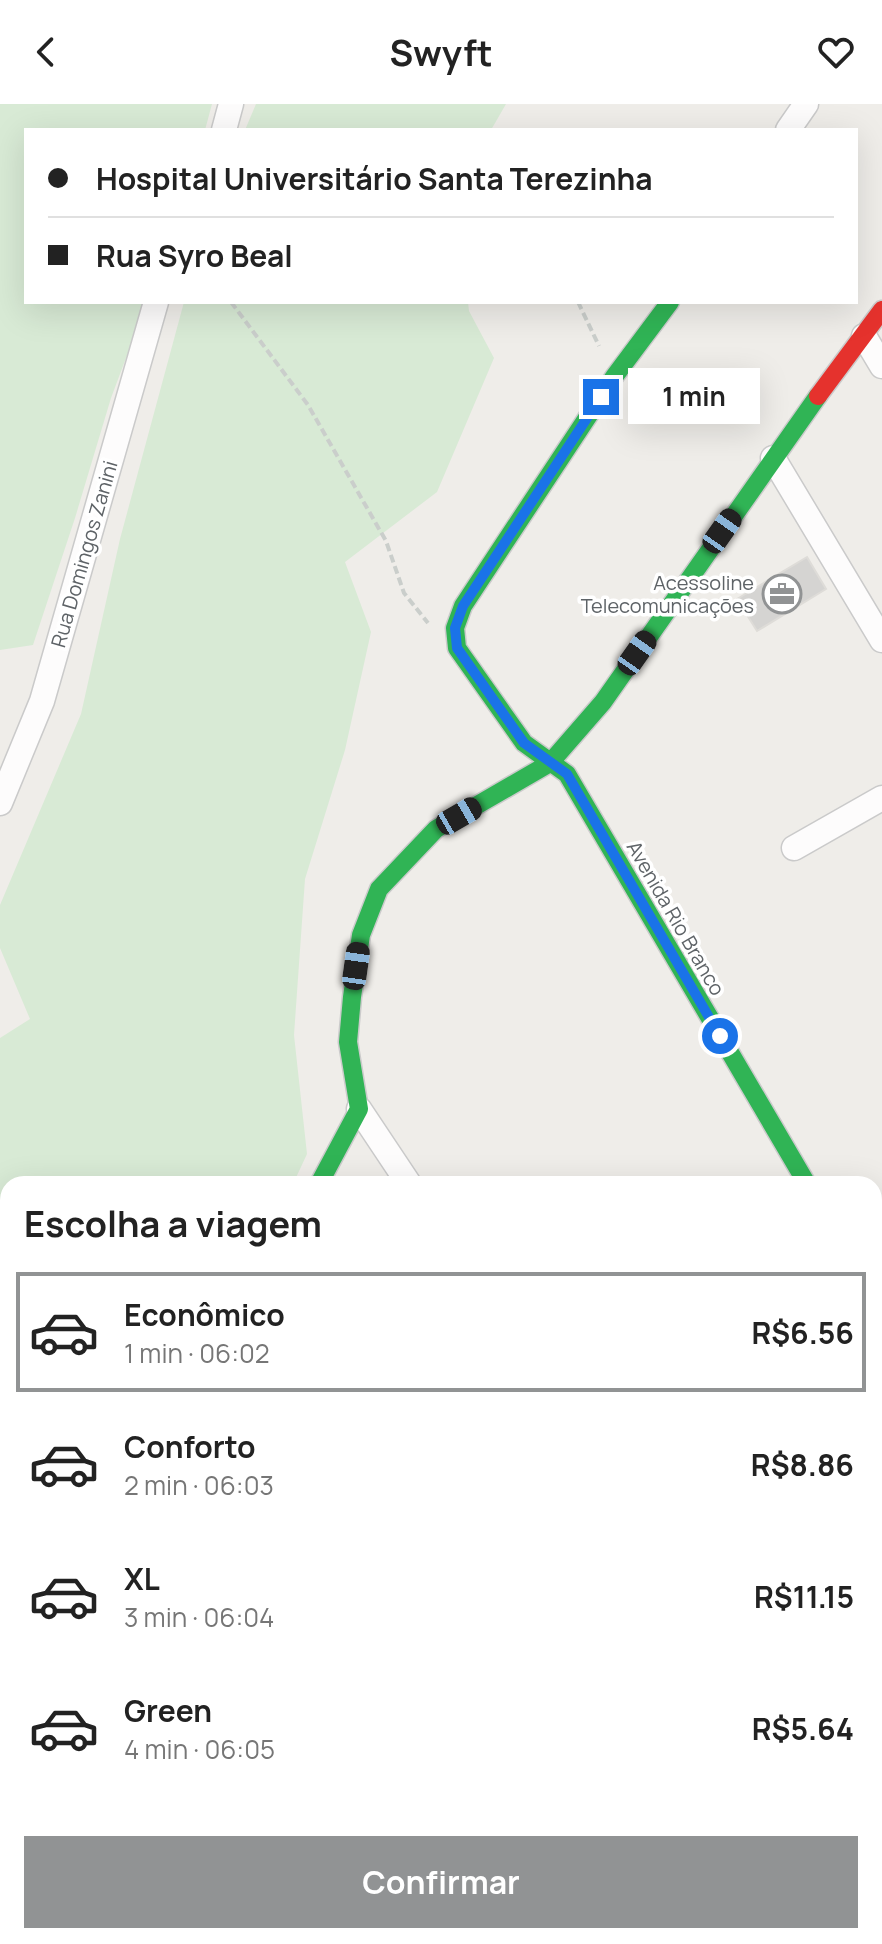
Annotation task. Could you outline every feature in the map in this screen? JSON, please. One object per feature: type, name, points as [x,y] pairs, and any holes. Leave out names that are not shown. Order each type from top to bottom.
[{"type":"street","points":[[225,128],[231,104]]},
{"type":"street","points":[[789,128],[806,104]]},
{"type":"street","name":"Rua Domingos Zanini","points":[[0,803],[42,701],[155,304]]},
{"type":"street","points":[[457,648],[455,628],[463,606],[614,377],[669,304]]},
{"type":"street","points":[[404,1176],[359,1109],[348,1042],[361,935],[379,889],[436,829],[550,763],[603,702],[773,458],[882,310]]},
{"type":"street","points":[[864,336],[882,366]]},
{"type":"street","points":[[773,458],[882,640]]},
{"type":"street","name":"Avenida Rio Branco","points":[[457,648],[524,743],[567,774],[802,1176]]},
{"type":"street","points":[[794,848],[882,798]]},
{"type":"street","points":[[323,1176],[359,1109]]},
{"type":"path","points":[[232,304],[308,405],[386,541],[404,593],[435,632],[457,648]]},
{"type":"path","points":[[579,304],[614,377]]},
{"type":"green space","points":[[0,104],[212,104],[206,128],[24,128],[24,304],[146,304],[111,398],[33,645],[0,650]]},
{"type":"green space","points":[[256,104],[506,104],[492,128],[246,128]]},
{"type":"green space","points":[[183,304],[468,304],[494,358],[437,492],[345,562],[371,632],[345,750],[305,879],[294,1035],[307,1154],[297,1176],[0,1176],[0,1038],[30,1019],[0,948],[0,905],[81,714],[120,539]]},
{"type":"building","name":"Acessoline Telecomunicações","points":[[807,557],[826,589],[757,631],[737,599]]},
{"type":"traffic: fast","points":[[669,304],[614,377],[463,606],[455,628],[457,648],[524,743],[567,774],[802,1176]]},
{"type":"traffic: fast","points":[[323,1176],[359,1109],[348,1042],[352,997],[361,935],[379,889],[436,829],[550,763],[603,702],[818,396]]},
{"type":"traffic: jam","points":[[818,396],[882,310]]},
{"type":"place","name":"Acessoline Telecomunicações","points":[[782,594]]},
{"type":"route","points":[[601,397],[463,606],[455,628],[457,648],[524,743],[567,774],[720,1036]]}]
